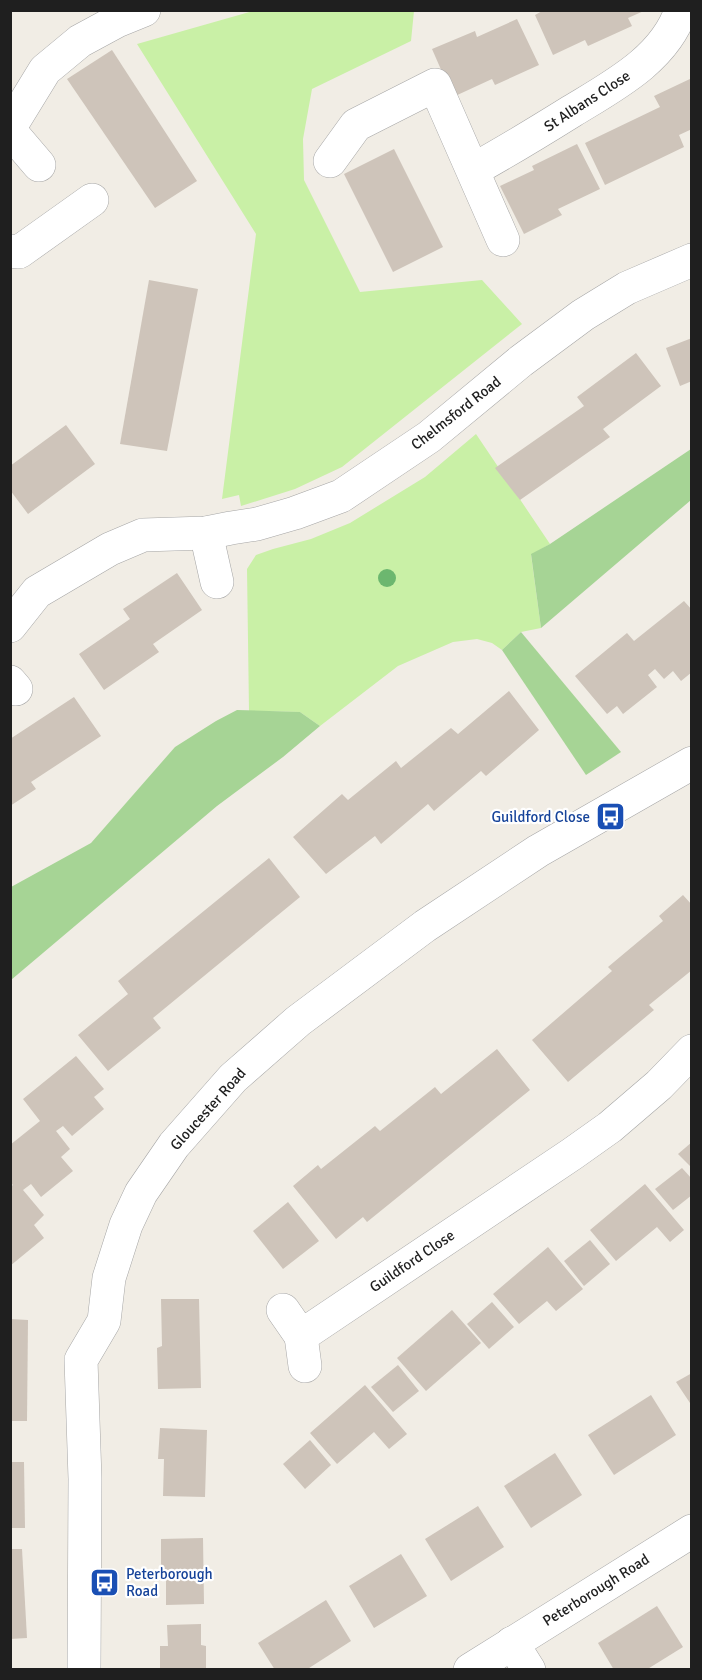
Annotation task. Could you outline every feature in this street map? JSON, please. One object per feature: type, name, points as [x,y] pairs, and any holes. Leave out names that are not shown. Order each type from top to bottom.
[{"type":"street","points":[[39,165],[10,129],[45,70],[80,42],[117,21],[144,10]]},
{"type":"street","name":"St Albans Close","points":[[473,170],[626,78],[657,50],[676,26],[681,10]]},
{"type":"street","points":[[330,161],[356,125],[435,85],[503,240]]},
{"type":"street","points":[[10,251],[19,252],[92,200]]},
{"type":"street","name":"Chelmsford Road","points":[[10,626],[37,592],[110,549],[143,535],[206,533],[266,521],[341,496],[429,437],[520,361],[584,315],[627,288],[692,260]]},
{"type":"street","points":[[206,533],[218,582]]},
{"type":"street","name":"Gloucester Road","points":[[84,1670],[85,1479],[81,1359],[104,1321],[109,1278],[126,1225],[141,1193],[174,1145],[233,1078],[298,1021],[425,926],[538,851],[692,764]]},
{"type":"street","name":"Guildford Close","points":[[296,1337],[572,1155],[610,1127],[659,1085],[692,1051]]},
{"type":"street","name":"Peterborough Road","points":[[470,1670],[520,1656],[692,1531]]},
{"type":"green space","points":[[253,11],[414,11],[411,41],[312,89],[303,139],[304,180],[360,292],[482,280],[522,324],[342,467],[295,489],[241,506],[239,495],[222,499],[256,234],[137,44]]},
{"type":"green space","points":[[476,434],[550,544],[531,555],[541,628],[521,632],[502,650],[492,643],[477,639],[453,642],[398,666],[320,726],[300,712],[249,711],[247,569],[256,555],[311,539],[350,523],[425,477]]},
{"type":"green space","points":[[691,449],[691,500],[541,628],[531,554],[550,544]]},
{"type":"green space","points":[[521,632],[621,752],[586,775],[502,650]]},
{"type":"green space","points":[[237,710],[300,712],[320,726],[217,806],[11,980],[11,887],[91,843],[175,747]]},
{"type":"building","points":[[544,10],[646,10],[628,18],[632,26],[588,46],[585,40],[553,55],[535,15]]},
{"type":"building","points":[[517,19],[539,65],[495,85],[492,79],[453,97],[432,49],[475,31],[477,37]]},
{"type":"building","points":[[112,50],[197,181],[155,208],[67,79]]},
{"type":"building","points":[[692,78],[692,129],[679,135],[684,147],[605,185],[585,143],[660,107],[654,96]]},
{"type":"building","points":[[577,144],[600,189],[558,209],[562,215],[524,234],[500,186],[534,170],[532,166]]},
{"type":"building","points":[[394,149],[443,247],[393,272],[344,174]]},
{"type":"building","points":[[149,280],[198,289],[167,451],[120,444]]},
{"type":"building","points":[[692,338],[692,381],[680,386],[666,348]]},
{"type":"building","points":[[636,353],[661,386],[603,429],[610,437],[520,500],[495,468],[584,406],[577,397]]},
{"type":"building","points":[[66,425],[95,464],[28,514],[10,490],[10,466]]},
{"type":"building","points":[[177,573],[202,610],[153,644],[159,652],[104,690],[79,654],[130,619],[123,609]]},
{"type":"building","points":[[684,601],[692,610],[692,672],[681,681],[673,671],[664,679],[655,669],[648,675],[657,687],[623,714],[617,706],[607,714],[575,676],[627,633],[634,641]]},
{"type":"building","points":[[509,691],[539,730],[486,776],[481,771],[434,811],[428,804],[381,844],[375,836],[326,874],[293,837],[342,794],[348,800],[396,761],[401,768],[451,728],[458,734]]},
{"type":"building","points":[[74,697],[101,736],[31,782],[36,789],[10,806],[10,739]]},
{"type":"building","points":[[269,858],[300,897],[153,1018],[161,1028],[108,1071],[78,1035],[128,994],[118,981]]},
{"type":"building","points":[[683,895],[692,905],[692,970],[649,1005],[654,1010],[568,1082],[532,1040],[612,971],[608,967],[663,921],[659,916]]},
{"type":"building","points":[[497,1049],[530,1090],[367,1222],[363,1217],[336,1239],[293,1186],[318,1165],[321,1169],[375,1126],[380,1131],[435,1087],[441,1094]]},
{"type":"building","points":[[76,1056],[104,1089],[94,1097],[104,1109],[72,1136],[63,1126],[56,1131],[70,1149],[61,1157],[73,1171],[41,1197],[31,1184],[23,1190],[44,1215],[34,1225],[44,1238],[10,1266],[10,1187],[13,1185],[10,1182],[10,1145],[40,1121],[23,1099]]},
{"type":"building","points":[[692,1142],[692,1168],[678,1154]]},
{"type":"building","points":[[682,1168],[692,1179],[692,1195],[673,1210],[655,1189]]},
{"type":"building","points":[[645,1184],[684,1230],[670,1242],[657,1227],[616,1261],[590,1230]]},
{"type":"building","points":[[288,1202],[319,1241],[283,1269],[253,1231]]},
{"type":"building","points":[[590,1240],[610,1264],[584,1286],[564,1261]]},
{"type":"building","points":[[548,1247],[583,1289],[556,1311],[547,1301],[519,1324],[493,1294]]},
{"type":"building","points":[[161,1299],[199,1299],[201,1388],[158,1389],[157,1348],[162,1346]]},
{"type":"building","points":[[492,1302],[514,1327],[489,1349],[467,1324]]},
{"type":"building","points":[[452,1310],[481,1343],[426,1391],[397,1358]]},
{"type":"building","points":[[10,1319],[28,1320],[27,1421],[10,1421]]},
{"type":"building","points":[[398,1365],[419,1391],[393,1412],[371,1387]]},
{"type":"building","points":[[692,1373],[692,1406],[676,1382]]},
{"type":"building","points":[[365,1385],[407,1434],[389,1449],[374,1432],[337,1464],[310,1433]]},
{"type":"building","points":[[651,1395],[676,1435],[614,1475],[588,1435]]},
{"type":"building","points":[[160,1428],[207,1430],[205,1497],[163,1496],[164,1459],[158,1459]]},
{"type":"building","points":[[310,1440],[331,1465],[305,1489],[283,1464]]},
{"type":"building","points":[[555,1453],[582,1495],[531,1528],[504,1486]]},
{"type":"building","points":[[10,1462],[24,1462],[25,1528],[10,1528]]},
{"type":"building","points":[[478,1506],[504,1547],[451,1581],[425,1539]]},
{"type":"building","points":[[203,1538],[204,1604],[166,1605],[166,1574],[161,1574],[161,1539]]},
{"type":"building","points":[[10,1549],[22,1549],[27,1638],[10,1639]]},
{"type":"building","points":[[401,1554],[427,1596],[374,1628],[349,1586]]},
{"type":"building","points":[[326,1600],[351,1641],[306,1670],[275,1670],[258,1643]]},
{"type":"building","points":[[657,1606],[683,1647],[646,1670],[614,1670],[598,1643]]},
{"type":"building","points":[[201,1624],[201,1645],[206,1646],[206,1670],[160,1670],[160,1646],[168,1646],[167,1625]]},
{"type":"place","name":"Guildford Close","points":[[611,817]]},
{"type":"place","name":"Peterborough Road","points":[[105,1583]]}]
